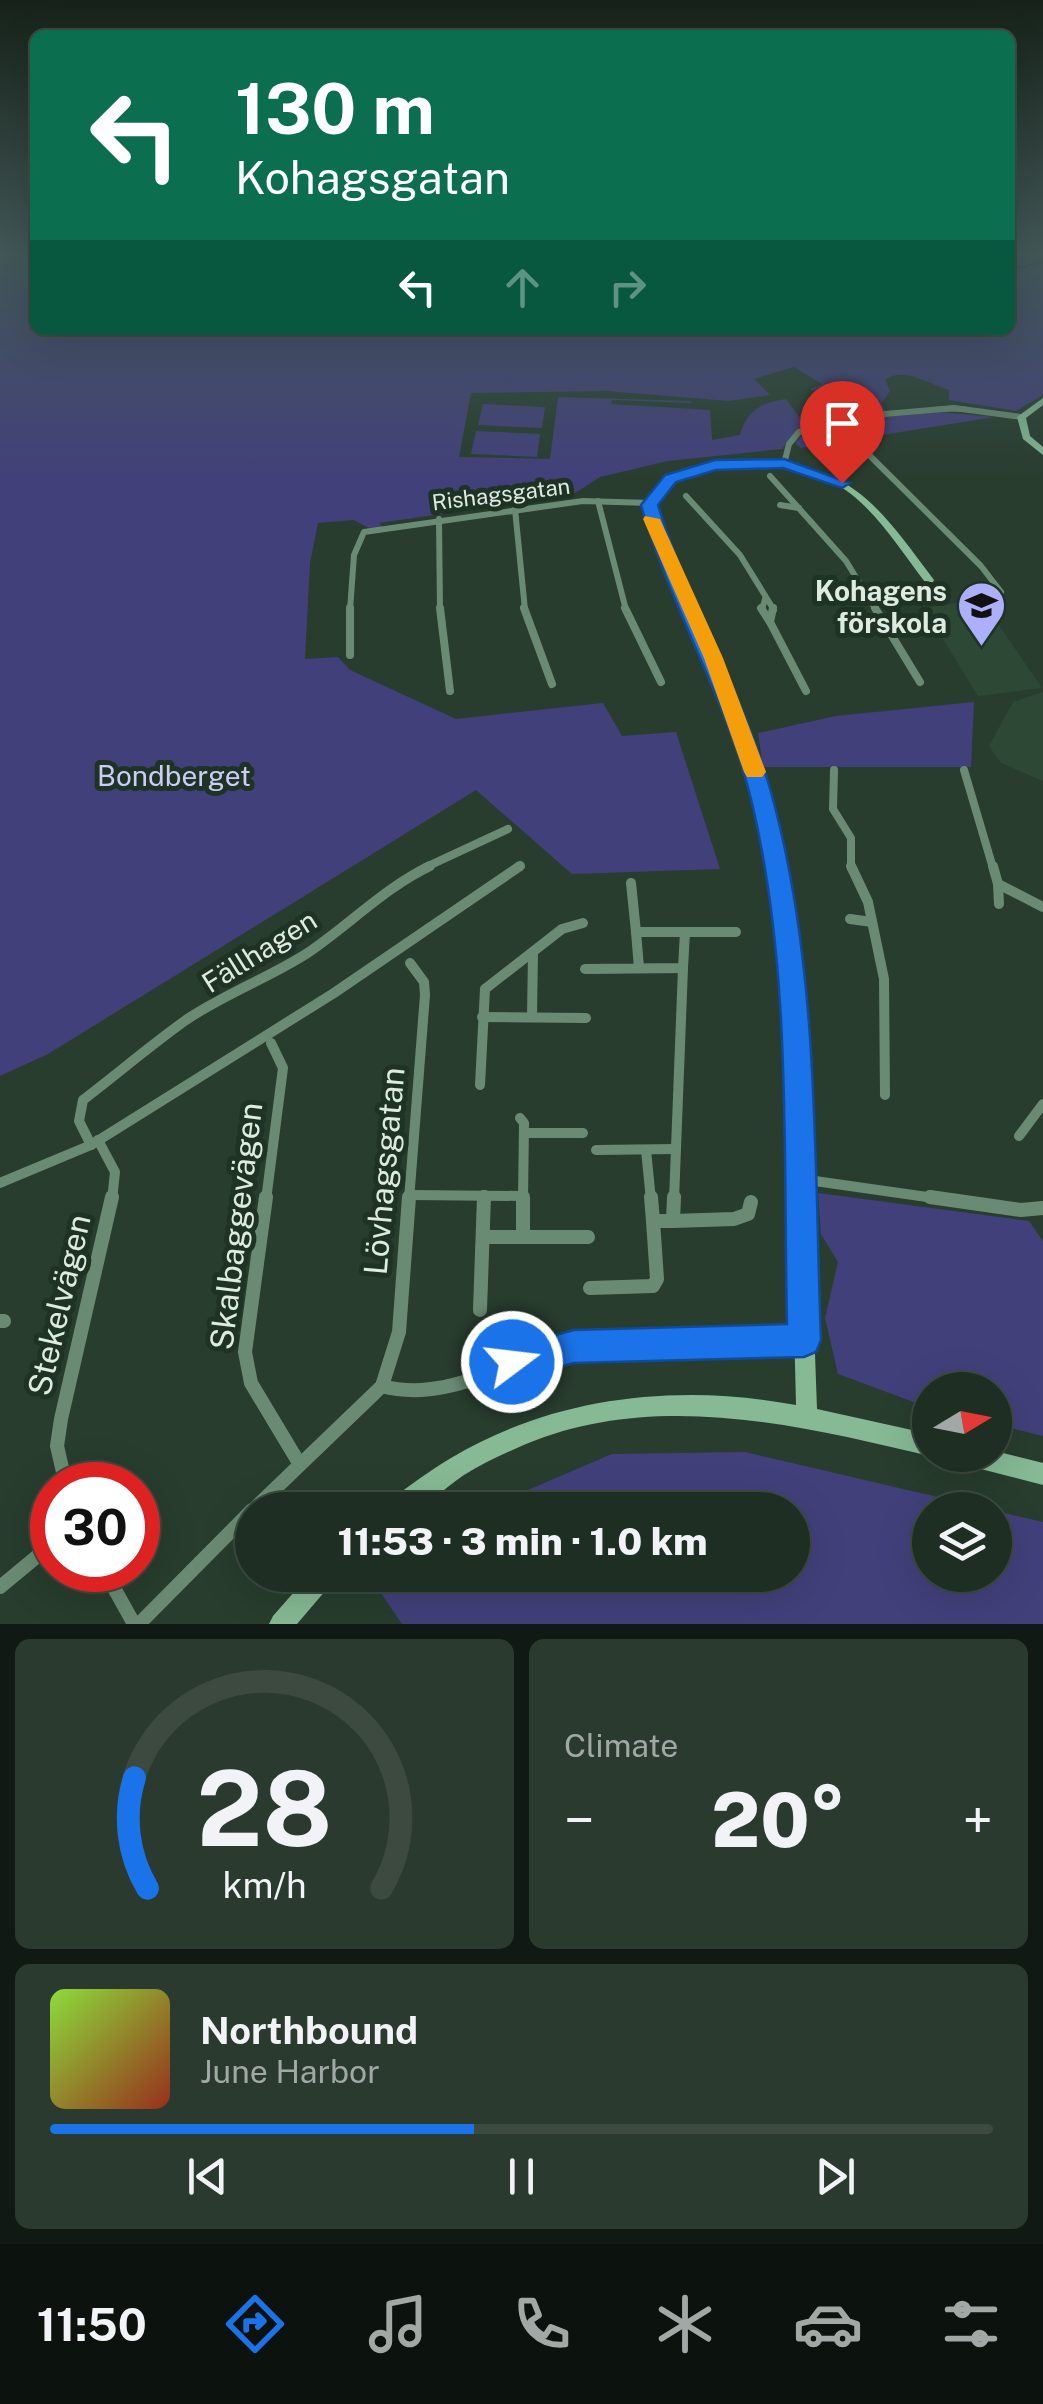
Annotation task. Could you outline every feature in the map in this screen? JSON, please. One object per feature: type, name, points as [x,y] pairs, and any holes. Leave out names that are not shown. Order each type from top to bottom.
[{"type":"street","points":[[784,464],[789,444],[800,432],[862,416],[954,408],[1021,417],[1043,400]]},
{"type":"street","points":[[1021,417],[1026,436],[1043,452]]},
{"type":"street","points":[[856,442],[981,566],[1001,592]]},
{"type":"street","points":[[807,1414],[792,965],[766,816],[724,683],[661,544],[650,503],[670,478],[696,468],[784,464],[829,477],[854,493],[929,580]]},
{"type":"street","points":[[770,476],[846,561],[920,682]]},
{"type":"street","points":[[686,496],[737,551],[765,599],[761,610],[806,691]]},
{"type":"street","points":[[598,501],[626,609],[661,682]]},
{"type":"street","name":"Rishagsgatan","points":[[350,655],[352,574],[360,536],[377,527],[598,501],[650,503]]},
{"type":"street","points":[[780,505],[799,508]]},
{"type":"street","points":[[515,509],[522,603],[552,684]]},
{"type":"street","points":[[439,519],[438,600],[450,691]]},
{"type":"street","points":[[834,770],[832,809],[851,838],[851,870],[872,922],[884,979],[885,1095]]},
{"type":"street","points":[[964,770],[998,884],[999,904]]},
{"type":"street","name":"Fällhagen","points":[[95,1143],[79,1120],[83,1100],[174,1029],[312,949],[350,918],[367,911],[404,878],[508,829]]},
{"type":"street","points":[[0,1183],[95,1143],[334,993],[520,866]]},
{"type":"street","points":[[631,884],[639,968]]},
{"type":"street","points":[[998,884],[1043,907]]},
{"type":"street","points":[[850,920],[872,922]]},
{"type":"street","points":[[480,1085],[485,989],[566,926],[582,923]]},
{"type":"street","points":[[636,932],[736,932]]},
{"type":"street","points":[[673,1220],[684,932]]},
{"type":"street","points":[[532,952],[532,1018]]},
{"type":"street","name":"Lövhagsgatan","points":[[271,1492],[382,1386],[399,1332],[425,995],[424,982],[410,963]]},
{"type":"street","points":[[585,969],[682,968]]},
{"type":"street","points":[[482,1017],[586,1018]]},
{"type":"street","name":"Skalbaggevägen","points":[[271,1044],[283,1068],[282,1082],[247,1330],[246,1368],[299,1463]]},
{"type":"street","points":[[1018,1136],[1043,1104]]},
{"type":"street","points":[[520,1118],[524,1133],[522,1237]]},
{"type":"street","points":[[524,1133],[583,1133]]},
{"type":"street","name":"Stekelvägen","points":[[61,1462],[57,1446],[61,1419],[115,1186],[114,1172],[95,1143]]},
{"type":"street","points":[[596,1150],[675,1150]]},
{"type":"street","points":[[590,1288],[653,1286],[657,1278],[646,1150]]},
{"type":"street","points":[[801,1180],[1021,1210],[1043,1208]]},
{"type":"street","points":[[410,1195],[523,1196]]},
{"type":"street","points":[[480,1310],[484,1195]]},
{"type":"street","points":[[653,1221],[734,1219],[748,1214],[751,1202]]},
{"type":"street","points":[[483,1236],[588,1238]]},
{"type":"street","points":[[382,1386],[422,1396],[512,1362],[574,1346],[804,1340]]},
{"type":"street","points":[[422,1492],[501,1444],[590,1411],[706,1403],[807,1414],[912,1440]]},
{"type":"street","points":[[1012,1466],[1043,1474]]},
{"type":"street","name":"Lövhagsgatan","points":[[137,1624],[235,1528]]},
{"type":"street","points":[[0,1588],[30,1563]]},
{"type":"street","points":[[117,1592],[137,1624]]},
{"type":"street","points":[[281,1624],[309,1592]]},
{"type":"shaded area","name":"Kohagens förskola","points":[[981,599],[1042,688],[978,696],[924,608]]},
{"type":"shaded area","points":[[1043,692],[1043,781],[1001,763],[989,746],[1013,702]]},
{"type":"green space","name":"Bondberget","points":[[0,328],[30,328],[30,335],[1015,335],[1015,328],[1043,328],[1043,395],[1016,411],[949,400],[949,390],[900,375],[885,380],[890,391],[882,403],[886,412],[854,409],[810,389],[822,384],[794,367],[754,379],[770,395],[729,401],[606,391],[471,393],[459,457],[550,459],[558,397],[690,401],[693,403],[612,400],[611,404],[710,410],[712,440],[740,435],[751,413],[777,400],[786,399],[800,418],[832,416],[823,402],[844,411],[841,417],[795,432],[782,449],[668,461],[600,477],[572,495],[379,523],[384,529],[374,531],[354,520],[318,523],[310,563],[305,659],[338,657],[350,670],[456,719],[603,703],[622,736],[676,732],[720,869],[572,874],[476,790],[48,1054],[0,1076]]},
{"type":"green space","points":[[483,404],[545,407],[542,428],[478,425]]},
{"type":"green space","points":[[939,412],[994,417],[801,448],[795,443],[803,435],[867,419]]},
{"type":"green space","points":[[476,431],[540,434],[537,457],[471,454]]},
{"type":"green space","points":[[974,702],[971,767],[763,767],[758,733],[836,716]]},
{"type":"green space","points":[[818,1193],[1029,1221],[1043,1241],[1043,1436],[1012,1428],[1012,1372],[912,1372],[912,1401],[838,1374],[825,1318],[838,1262],[821,1234]]},
{"type":"green space","points":[[745,1452],[916,1492],[912,1492],[912,1592],[1012,1592],[1012,1515],[1043,1522],[1043,1624],[402,1624],[380,1592],[810,1592],[810,1492],[523,1492],[612,1454]]},
{"type":"slow traffic","points":[[651,519],[714,658],[755,772]]},
{"type":"place","name":"Kohagens förskola","points":[[982,648]]},
{"type":"route","points":[[512,1362],[574,1346],[804,1340],[794,997],[781,885],[753,766],[736,716],[714,658],[661,544],[650,505],[652,497],[670,478],[715,465],[770,462],[813,470],[842,483]]}]
